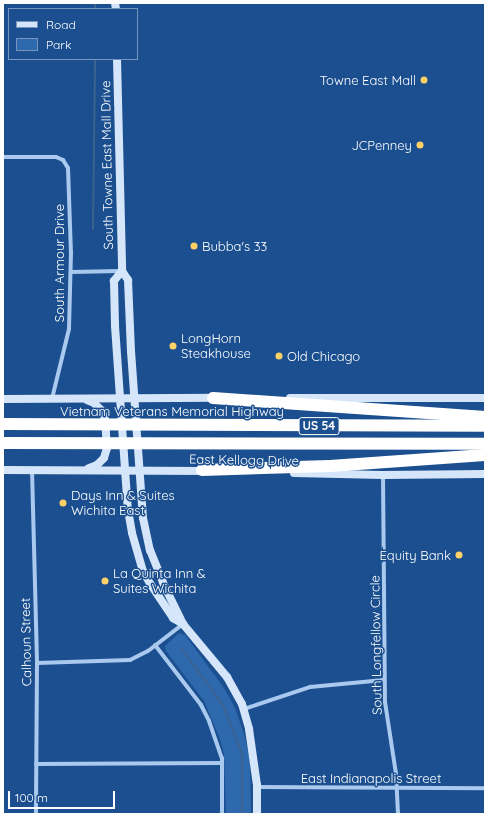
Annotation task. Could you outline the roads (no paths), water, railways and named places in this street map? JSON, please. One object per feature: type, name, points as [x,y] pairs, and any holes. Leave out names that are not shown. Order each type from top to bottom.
[{"type":"highway","points":[[213,398],[485,417]]},
{"type":"highway","name":"Vietnam Veterans Memorial Highway","points":[[3,424],[485,426]]},
{"type":"highway","name":"US 54","points":[[3,443],[485,444]]},
{"type":"highway","points":[[202,470],[338,465],[485,455]]},
{"type":"street","name":"South Towne East Mall Drive","points":[[117,60],[122,271],[128,280],[131,351],[144,518],[150,550],[163,583],[183,624]]},
{"type":"street","name":"South Armour Drive","points":[[3,157],[53,157],[63,160],[68,168],[71,272],[69,329],[52,399]]},
{"type":"street","name":"South Towne East Mall Drive","points":[[122,271],[114,281],[115,326],[125,470],[132,533],[142,569],[150,585],[173,618],[183,624]]},
{"type":"street","points":[[71,272],[122,271]]},
{"type":"street","points":[[3,399],[485,398]]},
{"type":"street","points":[[84,399],[94,403],[102,410],[105,419],[107,448],[104,458],[97,465],[84,470]]},
{"type":"street","name":"East Kellogg Drive","points":[[3,470],[202,470],[383,475],[485,474]]},
{"type":"street","name":"Calhoun Street","points":[[32,470],[37,663],[36,814]]},
{"type":"street","name":"South Longfellow Circle","points":[[383,475],[384,680],[385,702],[397,788],[398,814]]},
{"type":"street","points":[[37,663],[130,660],[144,653],[183,624],[227,677],[244,709],[249,729],[257,787],[257,814]]},
{"type":"street","points":[[155,644],[201,705],[209,721],[222,763],[222,814]]},
{"type":"street","points":[[244,709],[310,687],[384,680]]},
{"type":"street","points":[[36,764],[222,763]]},
{"type":"street","name":"East Indianapolis Street","points":[[257,787],[485,788]]},
{"type":"waterway","points":[[95,3],[95,8]]},
{"type":"waterway","points":[[93,229],[95,60]]},
{"type":"waterway","points":[[181,648],[223,705],[242,754],[242,814]]},
{"type":"place","name":"Towne East Mall","points":[[424,80]]},
{"type":"place","name":"JCPenney","points":[[420,145]]},
{"type":"place","name":"Bubba's 33","points":[[194,246]]},
{"type":"place","name":"LongHorn Steakhouse","points":[[173,346]]},
{"type":"place","name":"Old Chicago","points":[[279,356]]},
{"type":"place","name":"Days Inn & Suites Wichita East","points":[[63,503]]},
{"type":"place","name":"Equity Bank","points":[[459,555]]},
{"type":"place","name":"La Quinta Inn & Suites Wichita","points":[[105,581]]}]
